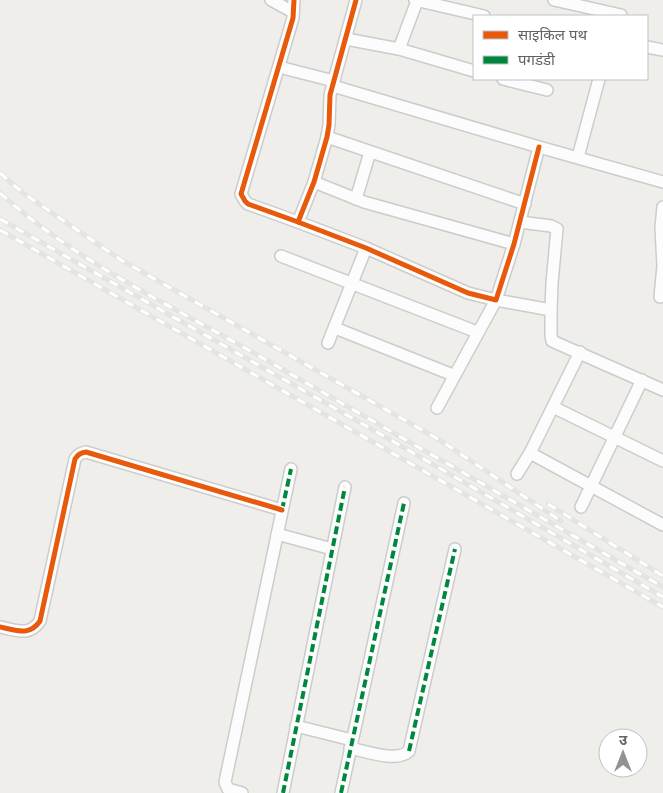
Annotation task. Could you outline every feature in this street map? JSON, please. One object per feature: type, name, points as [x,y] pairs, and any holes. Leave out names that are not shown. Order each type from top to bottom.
[{"type":"street","points":[[271,0],[294,6],[279,67],[241,194],[245,201],[248,204],[366,248],[461,290],[496,300],[551,310]]},
{"type":"street","points":[[298,222],[314,182],[327,137],[333,84],[356,0]]},
{"type":"street","points":[[399,49],[416,0],[480,15]]},
{"type":"street","points":[[554,0],[621,15]]},
{"type":"street","points":[[346,39],[399,49],[473,71]]},
{"type":"street","points":[[648,47],[663,50]]},
{"type":"street","points":[[279,67],[539,147],[663,182]]},
{"type":"street","points":[[507,80],[547,90]]},
{"type":"street","points":[[578,157],[599,80]]},
{"type":"street","points":[[327,137],[525,204]]},
{"type":"street","points":[[437,408],[453,375],[496,300],[514,244],[539,147]]},
{"type":"street","points":[[356,199],[370,152]]},
{"type":"street","points":[[314,182],[356,199],[514,244]]},
{"type":"street","points":[[660,297],[663,266],[663,211]]},
{"type":"street","points":[[520,222],[551,226],[557,229],[552,282],[550,335],[552,341],[663,390]]},
{"type":"street","points":[[328,343],[366,248]]},
{"type":"street","points":[[281,256],[477,332]]},
{"type":"street","points":[[335,328],[453,375]]},
{"type":"street","points":[[517,474],[530,453],[580,352]]},
{"type":"street","points":[[581,507],[642,380]]},
{"type":"street","points":[[552,407],[663,461]]},
{"type":"street","points":[[0,627],[27,631],[34,628],[40,621],[75,459],[82,453],[86,452],[282,510]]},
{"type":"street","points":[[530,453],[663,525]]},
{"type":"street","points":[[242,793],[228,789],[225,782],[291,469]]},
{"type":"street","points":[[283,793],[345,487]]},
{"type":"street","points":[[341,793],[404,502]]},
{"type":"street","points":[[277,534],[332,549]]},
{"type":"street","points":[[296,726],[396,757],[405,755],[409,751],[456,549]]},
{"type":"railway","points":[[0,173],[23,193],[121,260],[438,439],[561,521]]},
{"type":"railway","points":[[0,193],[29,217],[90,260],[663,587]]},
{"type":"railway","points":[[0,219],[375,431],[663,597]]},
{"type":"railway","points":[[0,230],[663,607]]},
{"type":"railway","points":[[548,504],[663,576]]},
{"type":"marked path","points":[[282,510],[291,469]]},
{"type":"marked path","points":[[283,793],[345,487]]},
{"type":"marked path","points":[[341,793],[404,503]]},
{"type":"marked path","points":[[409,751],[455,549]]},
{"type":"cycle path","points":[[294,0],[293,18],[241,194],[248,204],[298,222],[314,182],[327,137],[330,95],[356,0]]},
{"type":"cycle path","points":[[298,222],[366,248],[468,293],[496,300],[514,244],[539,147]]},
{"type":"cycle path","points":[[0,627],[27,631],[36,626],[40,621],[75,459],[81,453],[86,452],[282,510]]}]
